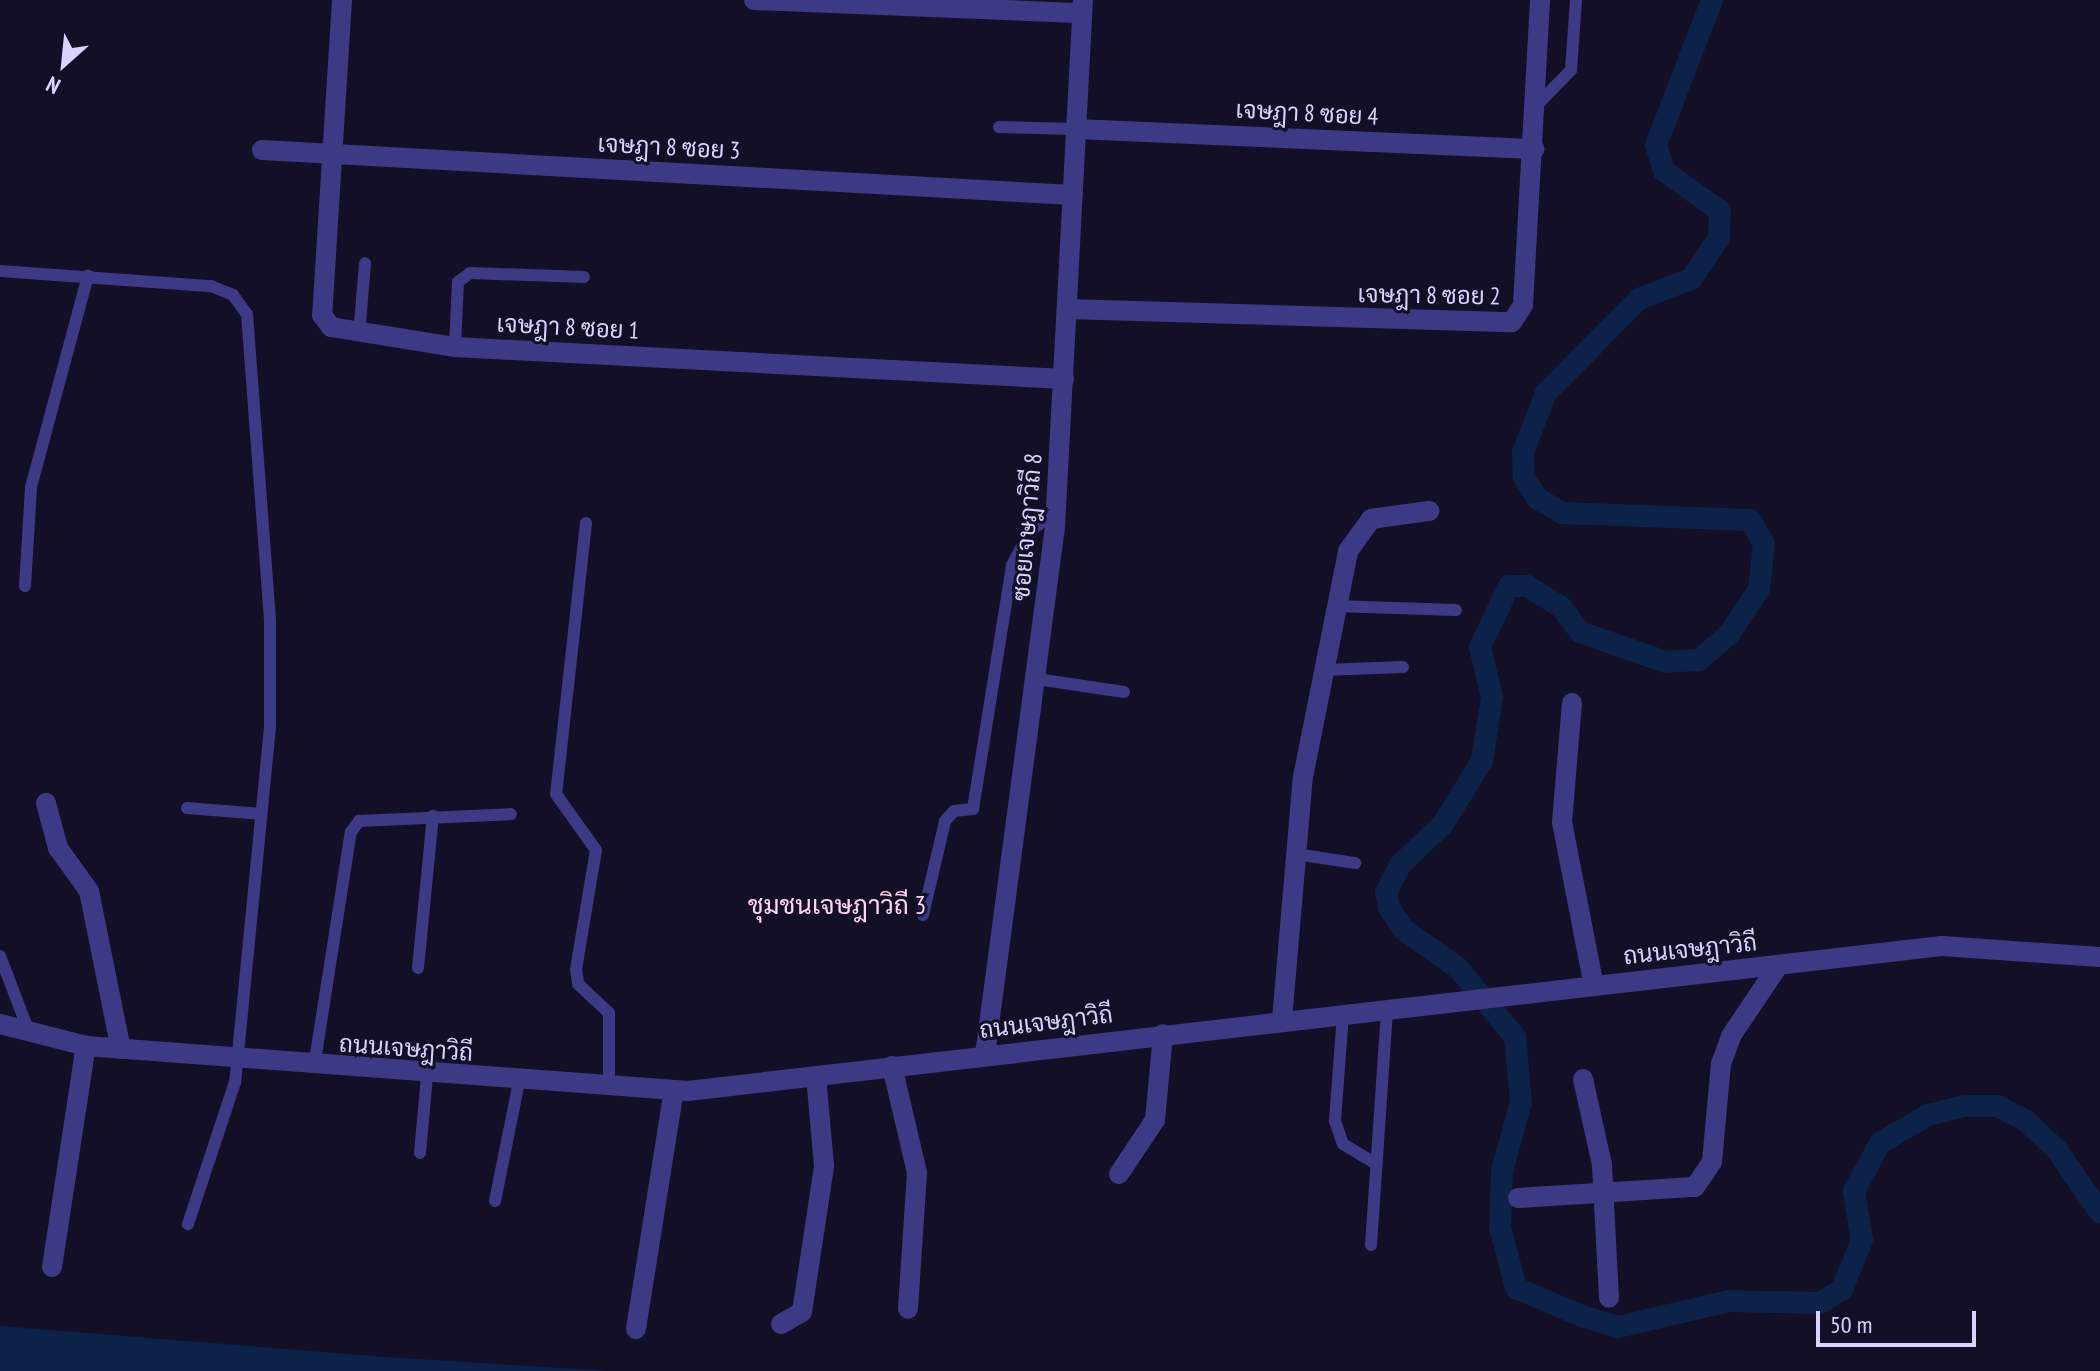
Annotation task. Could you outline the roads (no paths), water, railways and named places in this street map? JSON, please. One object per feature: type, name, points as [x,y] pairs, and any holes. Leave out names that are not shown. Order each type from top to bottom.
[{"type":"street","name":"เจษฎา 8 ซอย 1","points":[[342,0],[335,155],[322,315],[331,327],[359,337],[455,347],[1064,379]]},
{"type":"street","points":[[754,0],[1082,6]]},
{"type":"street","name":"เจษฎา 8 ซอย 2","points":[[1068,309],[1512,322],[1523,305],[1535,149],[1540,0]]},
{"type":"street","name":"ซอยเจษฎาวิถี 8","points":[[985,1055],[1037,679],[1055,513],[1082,6]]},
{"type":"street","name":"เจษฎา 8 ซอย 4","points":[[1076,129],[1535,149]]},
{"type":"street","name":"เจษฎา 8 ซอย 3","points":[[262,150],[1073,195]]},
{"type":"street","points":[[1282,1020],[1296,854],[1323,670],[1348,551],[1371,519],[1429,511]]},
{"type":"street","points":[[1572,703],[1562,822],[1594,986]]},
{"type":"street","points":[[46,803],[58,848],[89,891],[121,1049]]},
{"type":"street","name":"ถนนเจษฎาวิถี","points":[[0,1024],[30,1035],[86,1046],[427,1076],[674,1090],[1942,946],[2100,957]]},
{"type":"street","points":[[1518,1198],[1684,1193],[1704,1176],[1712,1162],[1721,1064],[1778,966]]},
{"type":"street","points":[[1119,1174],[1155,1120],[1163,1034]]},
{"type":"street","points":[[52,1267],[86,1046]]},
{"type":"street","points":[[892,1066],[917,1173],[908,1309]]},
{"type":"street","points":[[781,1324],[802,1312],[824,1166],[816,1076]]},
{"type":"street","points":[[1583,1079],[1604,1195],[1609,1298]]},
{"type":"street","points":[[636,1329],[674,1090]]},
{"type":"lane","points":[[1537,105],[1571,70],[1576,0]]},
{"type":"lane","points":[[999,127],[1076,129]]},
{"type":"lane","points":[[359,337],[365,263]]},
{"type":"lane","points":[[0,271],[211,286],[233,295],[247,314],[270,621],[261,814],[237,1059],[188,1224]]},
{"type":"lane","points":[[455,347],[458,282],[470,273],[584,277]]},
{"type":"lane","points":[[25,586],[31,487],[88,276]]},
{"type":"lane","points":[[923,915],[945,821],[954,811],[973,809],[1012,565],[1030,531],[1055,513]]},
{"type":"lane","points":[[586,523],[556,794],[596,850],[576,969],[578,984],[609,1013],[609,1087]]},
{"type":"lane","points":[[1335,606],[1456,610]]},
{"type":"lane","points":[[1323,670],[1403,667]]},
{"type":"lane","points":[[1037,679],[1124,692]]},
{"type":"lane","points":[[187,808],[261,814]]},
{"type":"lane","points":[[314,1067],[351,832],[359,821],[511,814]]},
{"type":"lane","points":[[418,968],[433,816]]},
{"type":"lane","points":[[1296,854],[1355,863]]},
{"type":"lane","points":[[0,956],[30,1035]]},
{"type":"lane","points":[[1371,1245],[1387,1009]]},
{"type":"lane","points":[[1343,1014],[1335,1121],[1343,1144],[1376,1164]]},
{"type":"lane","points":[[420,1153],[427,1076]]},
{"type":"lane","points":[[495,1201],[519,1082]]},
{"type":"water","points":[[0,1326],[385,1357],[608,1371],[0,1371]]},
{"type":"waterway","points":[[1712,0],[1656,145],[1664,171],[1720,211],[1719,238],[1691,279],[1639,299],[1546,393],[1523,452],[1524,477],[1538,499],[1562,513],[1750,520],[1764,544],[1759,589],[1729,634],[1699,660],[1666,662],[1580,632],[1561,607],[1527,586],[1509,586],[1480,647],[1492,697],[1482,761],[1443,824],[1400,865],[1386,892],[1389,908],[1403,929],[1458,968],[1515,1037],[1521,1102],[1502,1171],[1500,1227],[1516,1288],[1582,1316],[1618,1327],[1729,1301],[1820,1303],[1842,1289],[1862,1240],[1854,1191],[1880,1143],[1928,1115],[1964,1106],[1997,1106],[2025,1120],[2056,1149],[2100,1212]]},
{"type":"district","name":"ชุมชนเจษฎาวิถี 3","points":[[837,905]]}]
